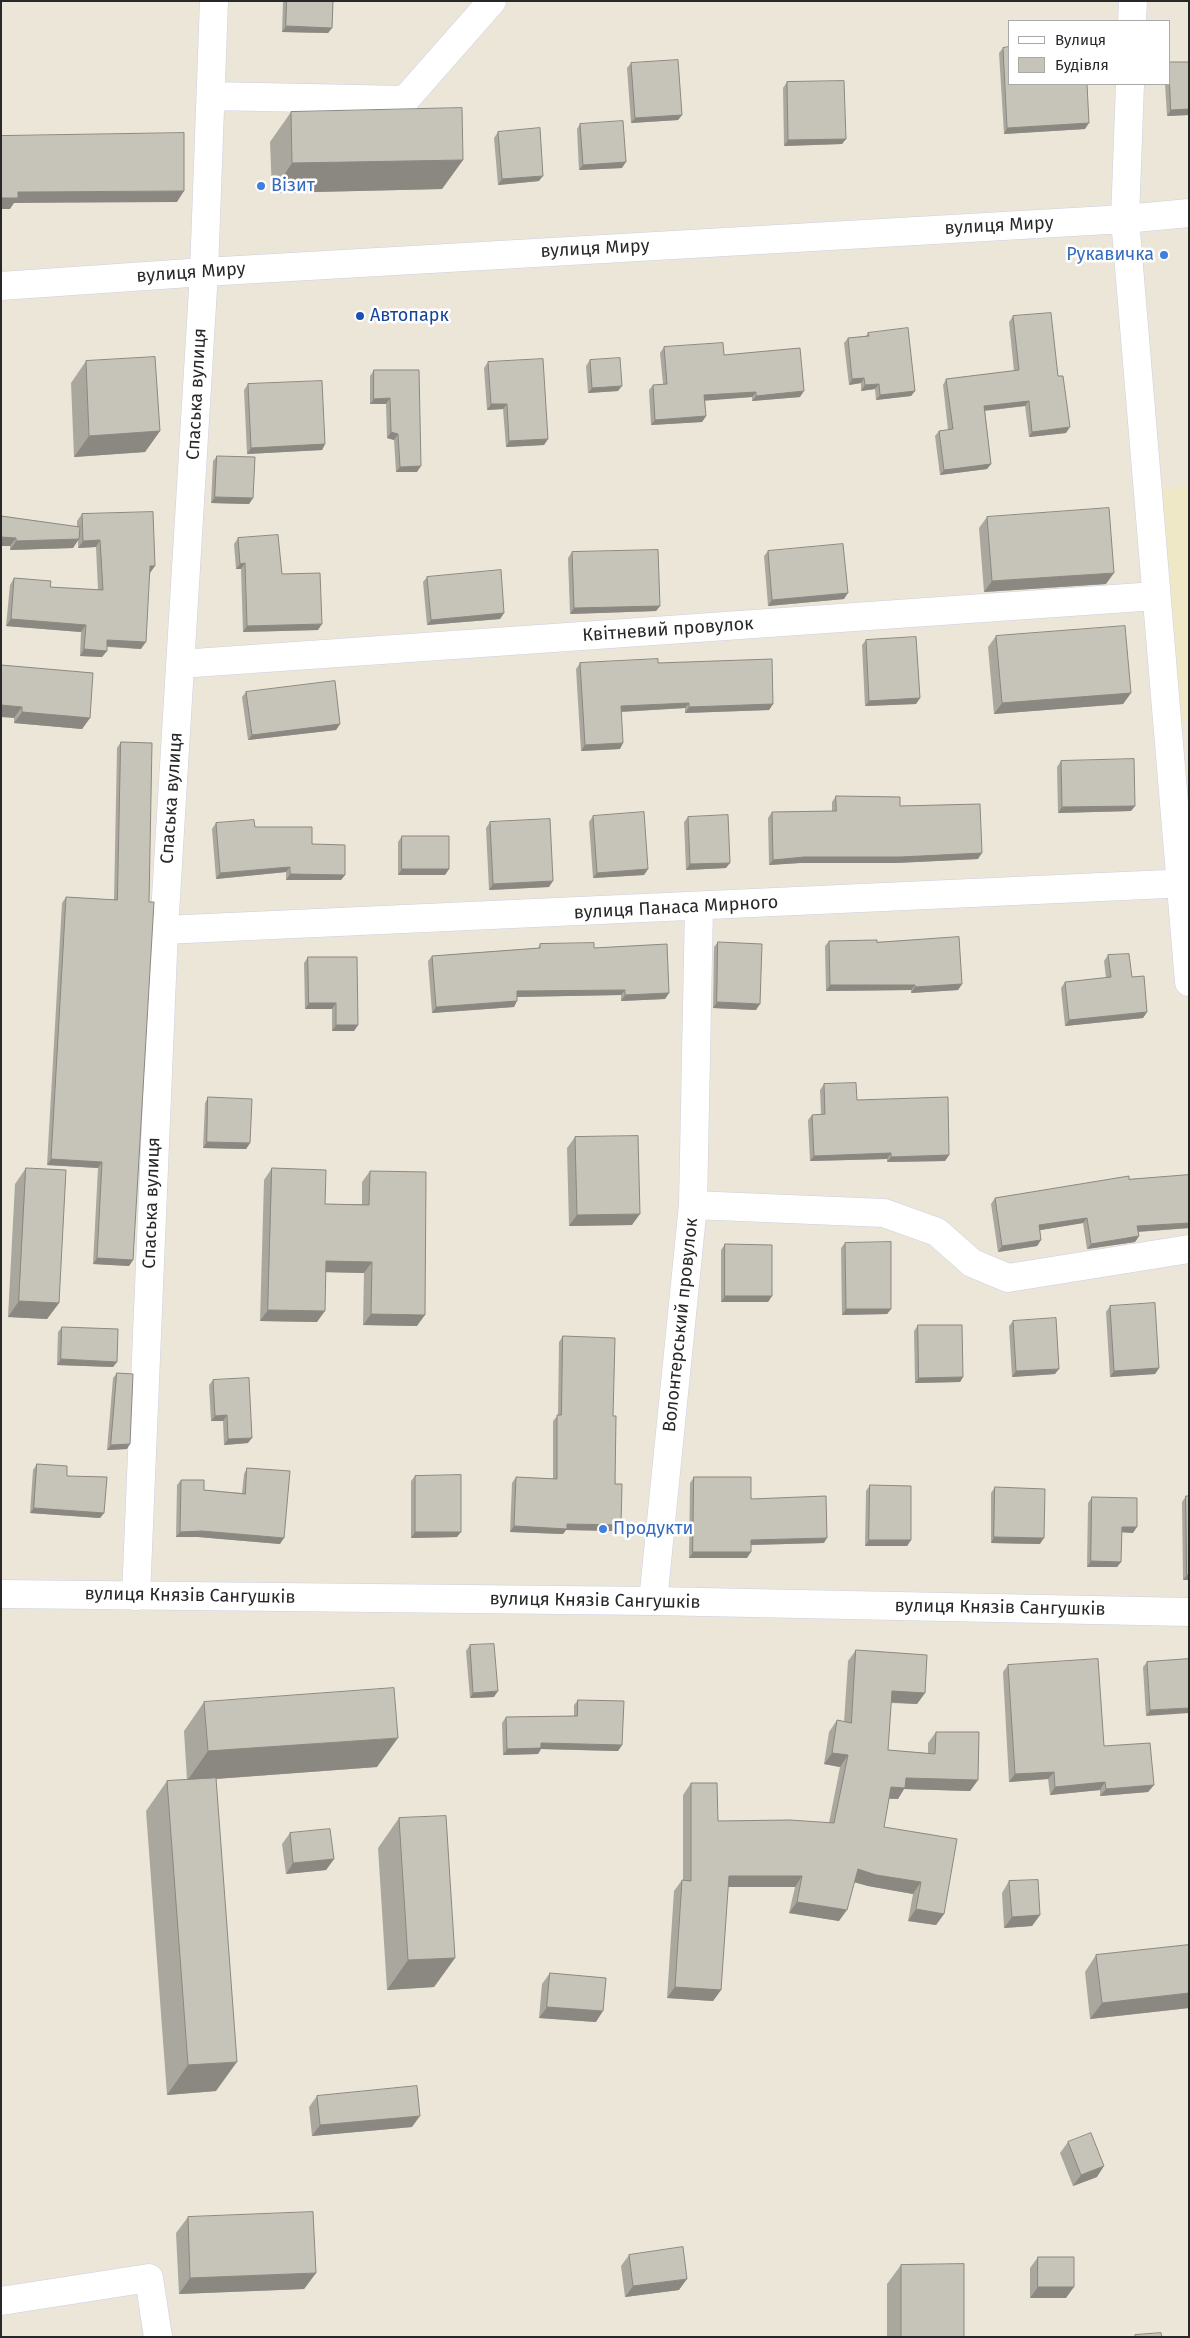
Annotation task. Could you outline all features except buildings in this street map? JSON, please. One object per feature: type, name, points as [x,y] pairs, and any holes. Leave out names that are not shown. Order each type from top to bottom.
[{"type":"street","name":"Спаська вулиця","points":[[136,1596],[164,930],[204,272],[214,1]]},
{"type":"street","points":[[211,96],[405,100],[492,1]]},
{"type":"street","points":[[1132,20],[1133,1]]},
{"type":"street","points":[[1130,85],[1125,219],[1156,596],[1184,884],[1189,982]]},
{"type":"street","name":"вулиця Миру","points":[[1,286],[204,272],[1125,219],[1189,213]]},
{"type":"street","name":"Квітневий провулок","points":[[180,664],[1156,596]]},
{"type":"street","name":"вулиця Панаса Мирного","points":[[164,930],[1184,884]]},
{"type":"street","points":[[693,1205],[699,907]]},
{"type":"street","name":"Волонтерський провулок","points":[[654,1602],[693,1205],[884,1213],[937,1232],[972,1263],[1008,1278],[1189,1249]]},
{"type":"street","name":"вулиця Князів Сангушків","points":[[1,1594],[654,1602],[1189,1612]]},
{"type":"street","points":[[1,2301],[149,2278],[158,2337]]},
{"type":"shaded area","points":[[1189,485],[1189,721],[1166,723],[1148,493]]},
{"type":"place","name":"Візит","points":[[261,186]]},
{"type":"place","name":"Рукавичка","points":[[1164,255]]},
{"type":"place","name":"Автопарк","points":[[360,316]]},
{"type":"place","name":"Продукти","points":[[603,1529]]}]
